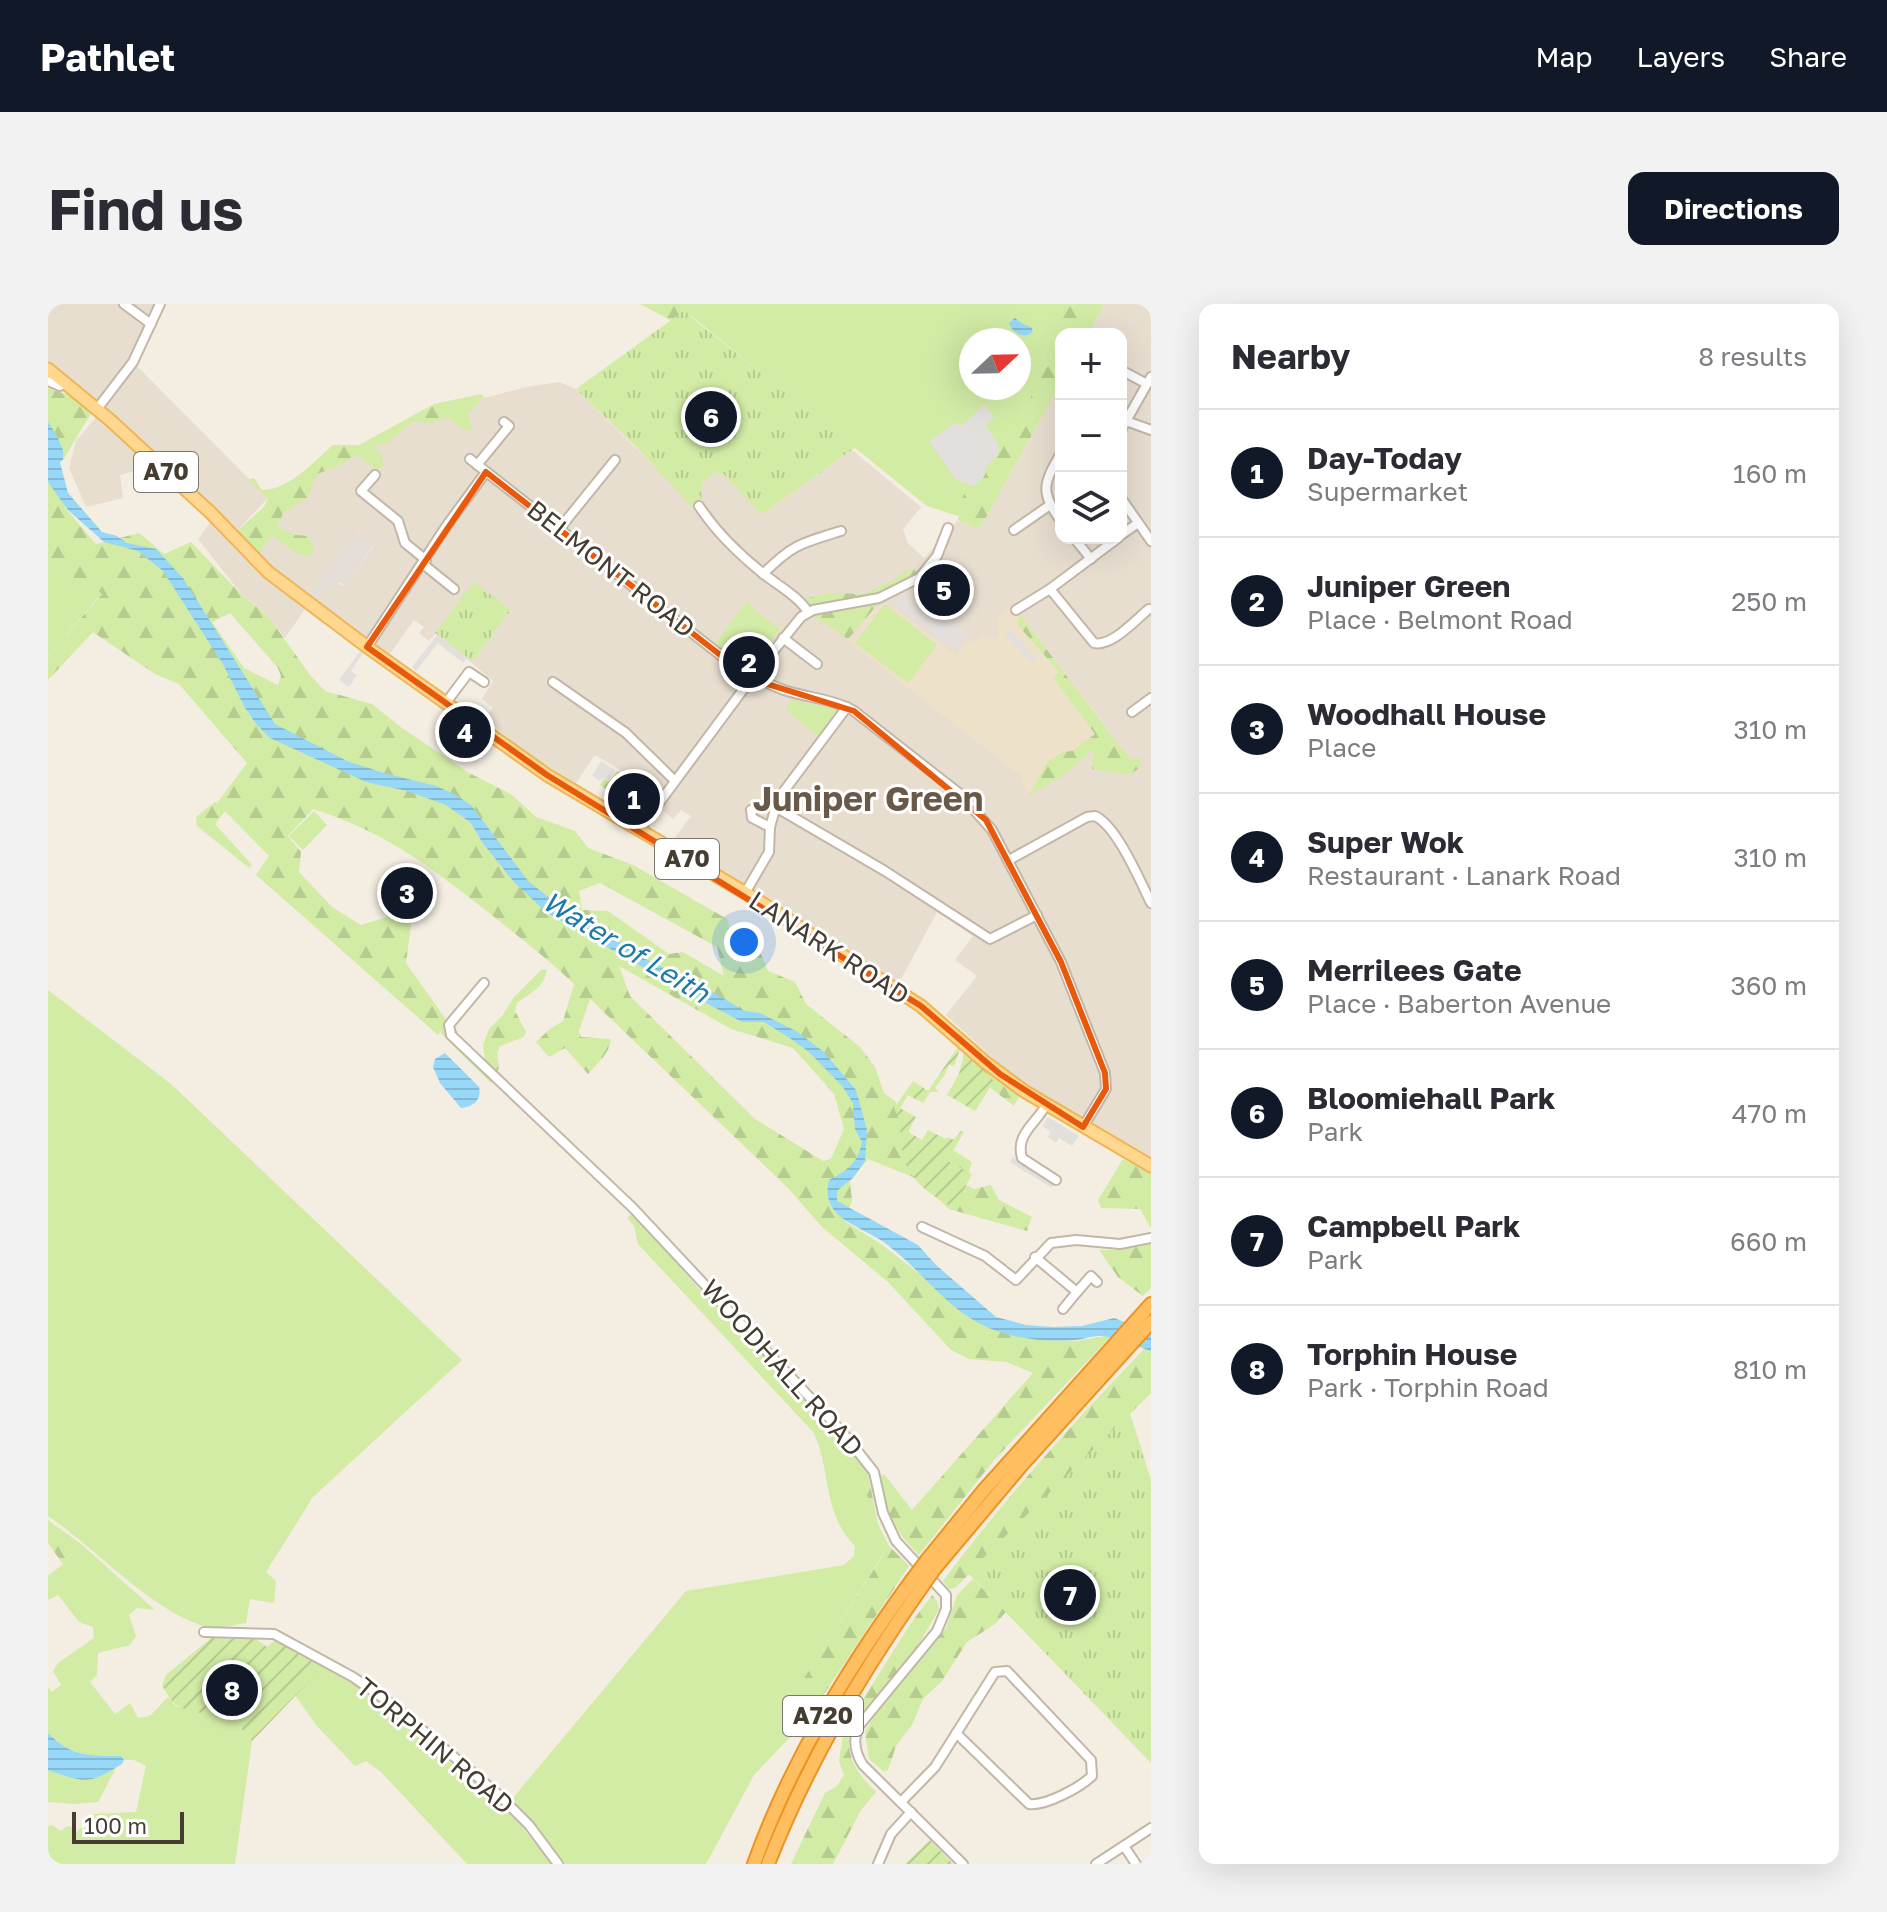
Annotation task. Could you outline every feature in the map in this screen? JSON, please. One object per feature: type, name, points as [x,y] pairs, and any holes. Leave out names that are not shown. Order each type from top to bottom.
[{"type":"highway","name":"A720","points":[[1077,1395],[1151,1304]]},
{"type":"highway","name":"A720","points":[[754,1864],[780,1799],[833,1699],[871,1637],[916,1584],[974,1502],[1151,1322]]},
{"type":"highway","name":"A720","points":[[768,1864],[797,1796],[839,1712],[916,1584]]},
{"type":"main road","name":"A70","points":[[48,369],[97,409]]},
{"type":"main road","name":"LANARK ROAD","points":[[97,409],[280,582],[445,704],[547,775],[745,893],[921,1006],[992,1068],[1046,1105],[1151,1166]]},
{"type":"street","points":[[124,304],[151,324]]},
{"type":"street","points":[[97,409],[133,362],[160,304]]},
{"type":"street","points":[[1127,372],[1149,380],[1127,419]]},
{"type":"street","points":[[48,381],[60,386],[66,383]]},
{"type":"street","points":[[1127,421],[1151,430]]},
{"type":"street","name":"BELMONT ROAD","points":[[504,422],[509,426],[473,462],[753,677],[798,695],[847,707]]},
{"type":"street","points":[[560,528],[615,460]]},
{"type":"street","points":[[1055,463],[1046,479],[1046,496],[1055,512]]},
{"type":"street","points":[[367,647],[447,525],[486,472]]},
{"type":"street","points":[[375,475],[361,491],[398,521],[403,540],[454,589]]},
{"type":"street","points":[[1014,530],[1050,505]]},
{"type":"street","points":[[699,506],[709,523],[808,612]]},
{"type":"street","points":[[1127,507],[1151,541]]},
{"type":"street","points":[[1127,531],[1138,523]]},
{"type":"street","points":[[639,830],[783,638],[808,612],[879,598],[919,578],[937,556],[948,528]]},
{"type":"street","points":[[763,574],[797,544],[841,531]]},
{"type":"street","points":[[1079,544],[1091,559]]},
{"type":"street","points":[[1016,610],[1110,544]]},
{"type":"street","points":[[1050,589],[1094,643],[1109,640],[1149,609]]},
{"type":"street","points":[[783,638],[817,664]]},
{"type":"street","points":[[445,704],[469,672],[484,682]]},
{"type":"street","points":[[553,682],[626,733],[674,780]]},
{"type":"street","points":[[1135,705],[1151,698]]},
{"type":"street","points":[[745,893],[769,852],[774,807],[847,707],[969,802],[992,830],[1009,860],[1061,962],[1107,1079],[1106,1089],[1083,1127]]},
{"type":"street","points":[[770,827],[752,818],[750,812],[754,808],[774,807],[885,871],[987,938],[993,939],[1037,915]]},
{"type":"street","points":[[1009,860],[1087,817],[1095,816],[1102,820],[1115,838],[1151,903]]},
{"type":"street","name":"WOODHALL ROAD","points":[[484,983],[449,1025],[451,1035],[633,1208],[844,1434],[874,1472],[883,1513],[896,1541],[946,1595],[946,1609],[937,1631],[858,1727],[855,1736],[858,1758],[963,1864]]},
{"type":"street","points":[[1046,1105],[1028,1127],[1020,1143],[1022,1158],[1038,1163],[1056,1180]]},
{"type":"street","points":[[922,1227],[985,1256],[1016,1280],[1045,1247],[1057,1241],[1120,1244],[1151,1238]]},
{"type":"street","points":[[1035,1257],[1077,1292]]},
{"type":"street","points":[[1063,1309],[1091,1276],[1097,1282]]},
{"type":"street","name":"TORPHIN ROAD","points":[[204,1632],[274,1634],[353,1677],[393,1705],[500,1796],[529,1825],[558,1864]]},
{"type":"street","points":[[901,1802],[935,1767],[956,1733],[995,1672],[1007,1671],[1091,1760],[1092,1776],[1042,1803],[1029,1804],[956,1733]]},
{"type":"street","points":[[878,1864],[891,1834],[911,1812]]},
{"type":"street","points":[[1096,1864],[1151,1828]]},
{"type":"street","points":[[1124,1846],[1136,1864]]},
{"type":"highlighted area","points":[[486,472],[751,679],[854,711],[986,820],[1061,962],[1105,1073],[1106,1089],[1083,1127],[1000,1074],[921,1006],[547,775],[367,647]]},
{"type":"shaded area","points":[[48,304],[155,304],[129,358],[268,498],[237,531],[228,536],[305,609],[285,638],[268,616],[243,596],[198,539],[217,513],[165,463],[120,475],[123,498],[86,507],[69,468],[76,441],[104,408],[55,365],[48,367]]},
{"type":"shaded area","points":[[1104,304],[1151,304],[1151,1159],[1007,1071],[946,1015],[977,976],[955,960],[973,936],[937,912],[899,983],[776,902],[671,843],[691,816],[681,810],[673,819],[657,806],[654,797],[633,783],[635,779],[595,755],[576,783],[537,760],[484,719],[493,708],[482,699],[493,681],[436,633],[429,641],[419,633],[424,627],[414,620],[390,654],[314,600],[330,581],[345,586],[373,546],[357,531],[309,597],[269,566],[240,534],[302,479],[393,429],[433,411],[526,387],[559,382],[576,389],[656,468],[700,496],[702,485],[714,471],[725,475],[759,512],[765,512],[852,450],[921,507],[903,529],[908,543],[924,558],[958,520],[977,529],[983,523],[1055,393],[1055,544],[1127,544],[1127,328],[1091,328]]},
{"type":"shaded area","points":[[984,404],[994,418],[985,425],[999,446],[998,454],[986,467],[983,478],[974,486],[956,480],[929,441],[956,422],[960,426],[966,422]]},
{"type":"shaded area","points":[[356,531],[373,545],[345,586],[330,582],[314,600],[309,597]]},
{"type":"shaded area","points":[[903,595],[935,619],[940,612],[967,634],[956,650],[896,605]]},
{"type":"shaded area","points":[[887,603],[956,655],[968,640],[974,644],[983,634],[988,639],[998,638],[998,619],[1009,608],[1016,616],[1020,614],[1111,732],[1029,795],[1020,775],[849,642],[873,609]]},
{"type":"shaded area","points":[[1009,629],[1036,659],[1031,663],[1004,633]]},
{"type":"shaded area","points":[[437,635],[467,658],[463,663],[438,643],[416,671],[412,667]]},
{"type":"shaded area","points":[[360,651],[363,653],[351,671],[357,675],[349,687],[339,680]]},
{"type":"shaded area","points":[[601,761],[615,770],[609,780],[603,777],[600,781],[592,776]]},
{"type":"shaded area","points":[[1048,1117],[1079,1136],[1072,1146],[1059,1138],[1056,1143],[1048,1137],[1051,1132],[1042,1126]]},
{"type":"shaded area","points":[[1013,1157],[1055,1184],[1052,1188],[1010,1162]]},
{"type":"green space","points":[[640,304],[684,304],[688,313],[684,320],[676,323]]},
{"type":"green space","points":[[651,304],[1098,304],[1068,328],[1055,328],[1055,383],[979,523],[927,506],[685,311]]},
{"type":"green space","points":[[1068,304],[1104,304],[1091,328],[1060,328]]},
{"type":"green space","points":[[685,310],[856,447],[765,512],[759,513],[725,475],[714,472],[702,485],[701,504],[694,509],[576,389]]},
{"type":"green space","points":[[1055,350],[1055,393],[983,523],[977,529],[958,520],[963,496],[982,479],[999,455],[1000,444],[1012,447],[1031,400],[1032,378]]},
{"type":"green space","points":[[48,388],[74,397],[92,412],[63,460],[60,443],[48,422]]},
{"type":"green space","points":[[481,394],[484,397],[468,414],[473,430],[463,430],[448,417],[427,424],[411,423],[390,441],[372,446],[381,454],[384,465],[377,470],[356,455],[317,474],[308,497],[283,513],[278,527],[296,535],[308,536],[315,547],[311,556],[297,554],[272,535],[258,555],[237,531],[264,507],[268,498],[248,479],[254,478],[262,490],[272,489],[301,474],[333,445],[359,445],[434,404]]},
{"type":"green space","points":[[48,472],[67,510],[96,544],[139,533],[164,554],[191,542],[243,596],[268,616],[325,691],[372,704],[469,773],[511,794],[536,817],[575,831],[588,848],[633,865],[727,919],[734,941],[761,954],[768,971],[795,982],[806,1004],[860,1047],[875,1067],[884,1093],[895,1101],[916,1146],[950,1148],[972,1162],[965,1184],[974,1189],[991,1185],[999,1200],[1032,1217],[1027,1231],[949,1209],[918,1179],[868,1159],[850,1181],[852,1201],[844,1221],[881,1244],[939,1289],[1030,1337],[1076,1341],[1112,1335],[994,1460],[919,1555],[892,1519],[881,1476],[884,1474],[912,1510],[1033,1373],[1006,1362],[969,1359],[951,1350],[888,1282],[822,1227],[787,1187],[590,999],[579,1031],[581,1037],[611,1039],[606,1054],[588,1074],[565,1048],[549,1057],[536,1042],[563,1021],[574,984],[493,916],[408,854],[364,829],[313,809],[288,836],[301,852],[299,872],[332,907],[361,925],[413,909],[406,963],[447,1021],[443,1028],[455,1028],[465,1048],[485,1060],[483,1045],[489,1029],[514,997],[542,969],[547,970],[539,986],[517,1003],[515,1011],[526,1032],[524,1037],[500,1046],[497,1053],[499,1068],[491,1083],[441,1031],[438,1035],[256,875],[269,856],[225,811],[215,824],[252,865],[249,868],[197,826],[196,817],[217,803],[247,763],[179,684],[155,674],[93,632],[48,680],[48,656],[102,594],[90,585],[48,566]],"holes":[[[230,613],[278,668],[281,676],[278,685],[244,668],[212,622]],[[600,883],[717,947],[724,976],[683,952],[669,954],[608,911],[582,910],[579,891]],[[619,966],[731,1029],[793,1048],[834,1094],[844,1129],[831,1159],[823,1161],[755,1119],[630,996]]]},
{"type":"green space","points":[[48,566],[102,593],[48,656]]},
{"type":"green space","points":[[908,569],[915,570],[918,580],[878,604],[848,639],[813,616],[803,599],[831,593],[863,594],[892,581]]},
{"type":"green space","points":[[474,582],[511,610],[472,661],[435,633]]},
{"type":"green space","points":[[747,601],[756,609],[739,632],[756,611],[780,629],[750,671],[715,643]]},
{"type":"green space","points":[[885,604],[937,645],[908,683],[855,643]]},
{"type":"green space","points":[[1020,614],[1121,748],[1132,760],[1141,757],[1140,768],[1128,775],[1092,769],[1093,753],[1090,752],[1067,773],[1029,795],[1048,761],[1063,752],[1072,751],[1095,734],[1053,678],[1059,672],[1017,624]]},
{"type":"green space","points":[[792,700],[837,710],[839,714],[819,737],[785,709]]},
{"type":"green space","points":[[617,771],[631,785],[624,795],[600,785],[604,779],[609,781]]},
{"type":"green space","points":[[314,811],[327,825],[303,850],[289,836]]},
{"type":"green space","points":[[48,990],[171,1084],[462,1360],[313,1497],[266,1572],[276,1581],[274,1603],[250,1599],[246,1623],[224,1627],[203,1626],[162,1606],[48,1516]]},
{"type":"green space","points":[[958,1047],[954,1066],[949,1065],[935,1088],[939,1092],[930,1092],[923,1103],[908,1095],[900,1108],[916,1117],[908,1132],[922,1140],[928,1130],[954,1140],[961,1131],[964,1132],[947,1161],[972,1174],[954,1208],[929,1192],[915,1179],[905,1163],[900,1125],[894,1108],[913,1081],[928,1091]]},
{"type":"green space","points":[[969,1049],[1021,1093],[1014,1106],[963,1063],[964,1053]]},
{"type":"green space","points":[[964,1053],[994,1081],[975,1111],[947,1095],[959,1074]]},
{"type":"green space","points":[[1123,1159],[1151,1174],[1151,1228],[1140,1209],[1101,1208],[1098,1200]]},
{"type":"green space","points":[[632,1214],[678,1261],[700,1290],[706,1291],[762,1351],[769,1365],[781,1373],[835,1429],[863,1478],[876,1530],[885,1551],[791,1699],[808,1718],[754,1775],[706,1864],[562,1864],[512,1799],[686,1591],[844,1565],[854,1556],[855,1546],[837,1521],[832,1507],[814,1433],[638,1244],[634,1226],[627,1218]]},
{"type":"green space","points":[[1151,1243],[1151,1288],[1143,1296],[1118,1277],[1099,1250],[1120,1250]]},
{"type":"green space","points":[[1144,1349],[1151,1351],[1151,1393],[955,1588],[949,1589],[943,1581],[990,1521],[1065,1433]]},
{"type":"green space","points":[[1130,1413],[1151,1480],[1151,1763],[968,1573]]},
{"type":"green space","points":[[843,1438],[866,1464],[878,1524],[889,1546],[909,1566],[808,1718],[790,1700],[885,1552],[871,1519],[866,1486]]},
{"type":"green space","points":[[48,1520],[81,1544],[63,1564],[48,1543]]},
{"type":"green space","points":[[81,1544],[155,1610],[137,1608],[129,1615],[136,1636],[130,1645],[98,1653],[97,1675],[90,1682],[115,1714],[130,1703],[138,1718],[150,1716],[168,1697],[177,1707],[219,1703],[252,1741],[235,1864],[48,1864],[48,1826],[61,1831],[67,1826],[74,1827],[76,1833],[94,1814],[136,1812],[146,1766],[134,1760],[124,1760],[121,1756],[74,1751],[48,1733],[48,1687],[52,1692],[61,1685],[53,1671],[58,1663],[94,1638],[93,1627],[79,1622],[58,1595],[48,1600],[48,1576]]},
{"type":"green space","points":[[973,1579],[1006,1612],[995,1624],[967,1642],[942,1681],[923,1699],[912,1725],[896,1746],[888,1770],[883,1771],[869,1759],[865,1731],[946,1628],[957,1595]]},
{"type":"green space","points":[[932,1595],[939,1609],[918,1646],[850,1729],[849,1748],[854,1764],[876,1792],[861,1810],[833,1864],[791,1864],[825,1793],[837,1786],[844,1775],[839,1761],[844,1729]]},
{"type":"green space","points":[[253,1637],[267,1647],[275,1640],[324,1666],[252,1741],[219,1704],[205,1714],[184,1709],[170,1699],[162,1685],[166,1675],[211,1638]]},
{"type":"green space","points":[[324,1666],[385,1704],[424,1741],[489,1794],[515,1818],[551,1864],[467,1864],[381,1772],[366,1761],[355,1766],[316,1725],[295,1695]]},
{"type":"green space","points":[[116,1768],[98,1802],[48,1802],[48,1770],[83,1780]]},
{"type":"green space","points":[[930,1840],[953,1864],[905,1864]]},
{"type":"water","points":[[1015,318],[1031,327],[1033,331],[1031,333],[1031,328],[1012,328],[1009,323]]},
{"type":"water","name":"Water of Leith","points":[[48,422],[63,450],[63,460],[60,462],[68,493],[102,532],[127,543],[156,549],[183,578],[275,724],[347,761],[454,794],[471,805],[529,882],[568,912],[614,940],[632,947],[641,957],[697,983],[745,1011],[760,1013],[796,1031],[824,1052],[856,1090],[867,1130],[865,1161],[853,1178],[837,1191],[837,1201],[918,1245],[936,1265],[996,1317],[1026,1325],[1053,1327],[1082,1326],[1114,1318],[1151,1332],[1151,1351],[1104,1336],[1064,1341],[1020,1337],[989,1328],[958,1310],[907,1261],[835,1211],[828,1192],[829,1180],[851,1166],[862,1142],[855,1129],[853,1103],[843,1087],[809,1052],[764,1022],[742,1022],[547,913],[514,882],[471,823],[446,805],[407,791],[366,782],[270,738],[244,706],[224,666],[163,571],[138,551],[104,542],[68,510],[48,482]]},
{"type":"water","points":[[445,1053],[479,1087],[478,1099],[469,1106],[461,1108],[440,1083],[433,1067],[435,1059]]},
{"type":"water","points":[[48,1733],[74,1751],[121,1756],[124,1760],[111,1771],[93,1779],[70,1778],[48,1770]]},
{"type":"place","name":"Bloomiehall Park","points":[[711,417]]},
{"type":"place","name":"Merrilees Gate","points":[[944,590]]},
{"type":"place","name":"Juniper Green","points":[[749,662]]},
{"type":"place","name":"Super Wok","points":[[465,732]]},
{"type":"place","name":"Day-Today","points":[[634,799]]},
{"type":"place","name":"Woodhall House","points":[[407,893]]},
{"type":"place","name":"Campbell Park","points":[[1070,1595]]},
{"type":"place","name":"Torphin House","points":[[232,1690]]},
{"type":"district","name":"Juniper Green","points":[[868,799]]}]
